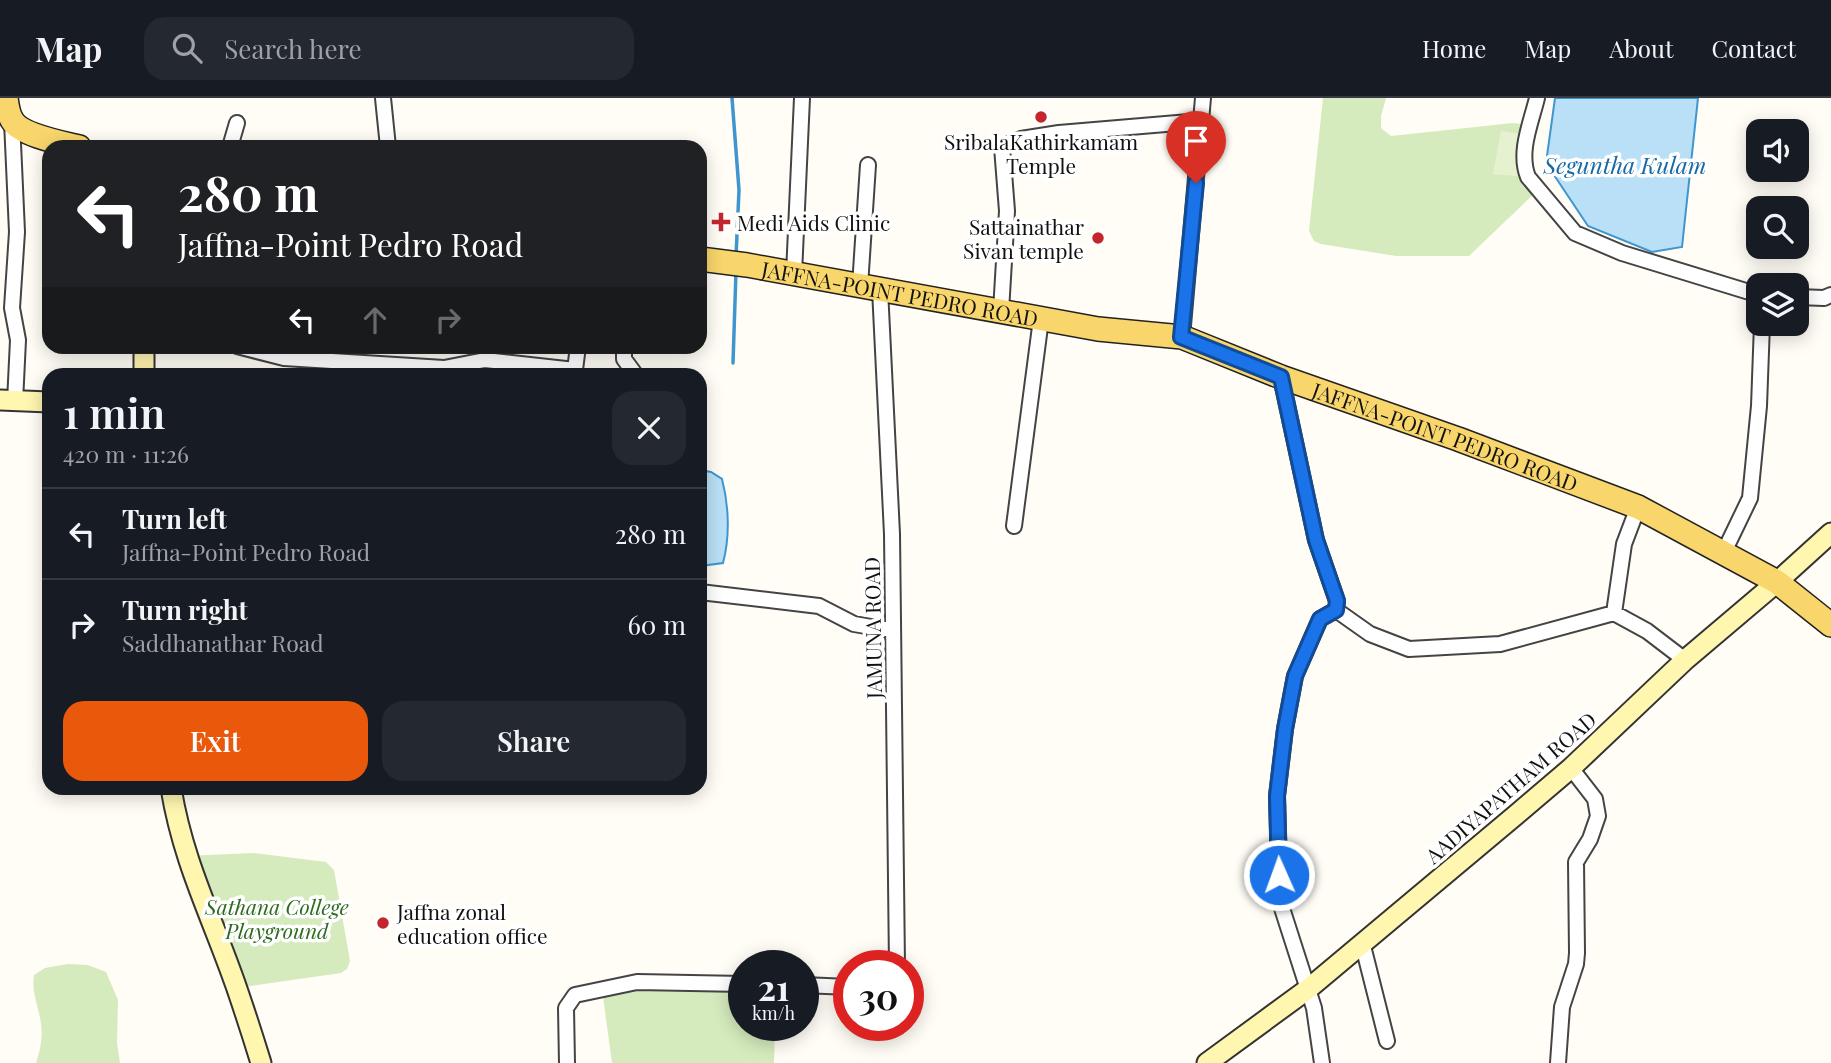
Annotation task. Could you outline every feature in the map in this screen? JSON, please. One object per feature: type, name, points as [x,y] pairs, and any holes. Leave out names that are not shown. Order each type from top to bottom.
[{"type":"main road","points":[[6,98],[12,121],[19,128],[51,140]]},
{"type":"main road","name":"JAFFNA-POINT PEDRO ROAD","points":[[707,260],[1098,329],[1181,337],[1281,377],[1458,439],[1638,507],[1777,582],[1828,620]]},
{"type":"street","points":[[383,98],[387,140]]},
{"type":"street","points":[[794,274],[802,98]]},
{"type":"street","points":[[1181,337],[1203,98]]},
{"type":"street","points":[[1537,98],[1527,135],[1525,170],[1576,233],[1622,253],[1746,291]]},
{"type":"street","points":[[12,121],[17,232],[12,308],[18,340],[8,401],[42,402]]},
{"type":"street","points":[[1001,311],[1007,211],[1002,147],[1021,139],[1059,133],[1200,121]]},
{"type":"street","points":[[232,140],[237,122]]},
{"type":"street","name":"JAMUNA ROAD","points":[[868,165],[870,287],[892,534],[897,950]]},
{"type":"street","points":[[1809,297],[1824,298],[1831,295]]},
{"type":"street","points":[[1014,526],[1041,319]]},
{"type":"street","points":[[1723,554],[1749,498],[1759,406],[1762,336]]},
{"type":"street","points":[[273,354],[296,359],[444,368],[485,360],[557,368]]},
{"type":"street","points":[[1281,377],[1316,540],[1337,601],[1336,610]]},
{"type":"street","points":[[1614,613],[1624,544],[1638,507]]},
{"type":"street","name":"AADIYAPATHAM ROAD","points":[[1208,1063],[1308,989],[1571,768],[1685,660],[1831,533]]},
{"type":"street","points":[[707,593],[819,606],[854,624],[893,628]]},
{"type":"street","points":[[1336,610],[1370,634],[1409,649],[1500,644],[1614,613],[1647,631],[1685,660]]},
{"type":"street","points":[[1322,1063],[1308,989],[1292,947],[1280,902],[1277,796],[1295,676],[1320,619],[1336,610]]},
{"type":"street","points":[[1558,1063],[1562,1007],[1577,953],[1576,862],[1590,839],[1598,816],[1595,799],[1571,768]]},
{"type":"street","points":[[172,795],[177,826],[186,856],[236,986],[261,1063]]},
{"type":"street","points":[[1362,942],[1387,1041]]},
{"type":"street","points":[[568,1063],[566,1008],[575,995],[637,982],[728,984]]},
{"type":"green space","points":[[1323,98],[1386,98],[1381,128],[1391,136],[1513,123],[1531,125],[1494,173],[1528,177],[1539,189],[1469,256],[1396,256],[1321,244],[1314,241],[1309,231]]},
{"type":"green space","points":[[1501,131],[1527,135],[1528,177],[1493,174]]},
{"type":"green space","name":"Sathana College Playground","points":[[254,853],[326,862],[334,870],[350,961],[347,969],[341,973],[243,987],[186,856]]},
{"type":"green space","points":[[68,964],[88,965],[106,972],[118,1000],[117,1043],[120,1063],[36,1063],[42,1029],[34,994],[34,975],[45,968]]},
{"type":"green space","points":[[728,985],[728,1041],[775,1041],[774,1063],[612,1063],[602,989]]},
{"type":"water","name":"Seguntha Kulam","points":[[1555,98],[1698,98],[1682,247],[1652,252],[1588,226],[1546,163]]},
{"type":"water","points":[[707,471],[722,479],[726,500],[727,543],[723,563],[707,565]]},
{"type":"waterway","points":[[732,98],[739,190],[736,257]]},
{"type":"waterway","points":[[733,363],[736,271]]},
{"type":"place","name":"SribalaKathirkamam Temple","points":[[1041,117]]},
{"type":"place","name":"Medi Aids Clinic","points":[[721,222]]},
{"type":"place","name":"Sattainathar Sivan temple","points":[[1098,238]]},
{"type":"place","name":"Jaffna zonal education office","points":[[383,923]]},
{"type":"route","points":[[1196,183],[1181,337],[1281,377],[1316,540],[1337,601],[1336,610],[1320,619],[1295,676],[1277,796],[1279,875]]}]
